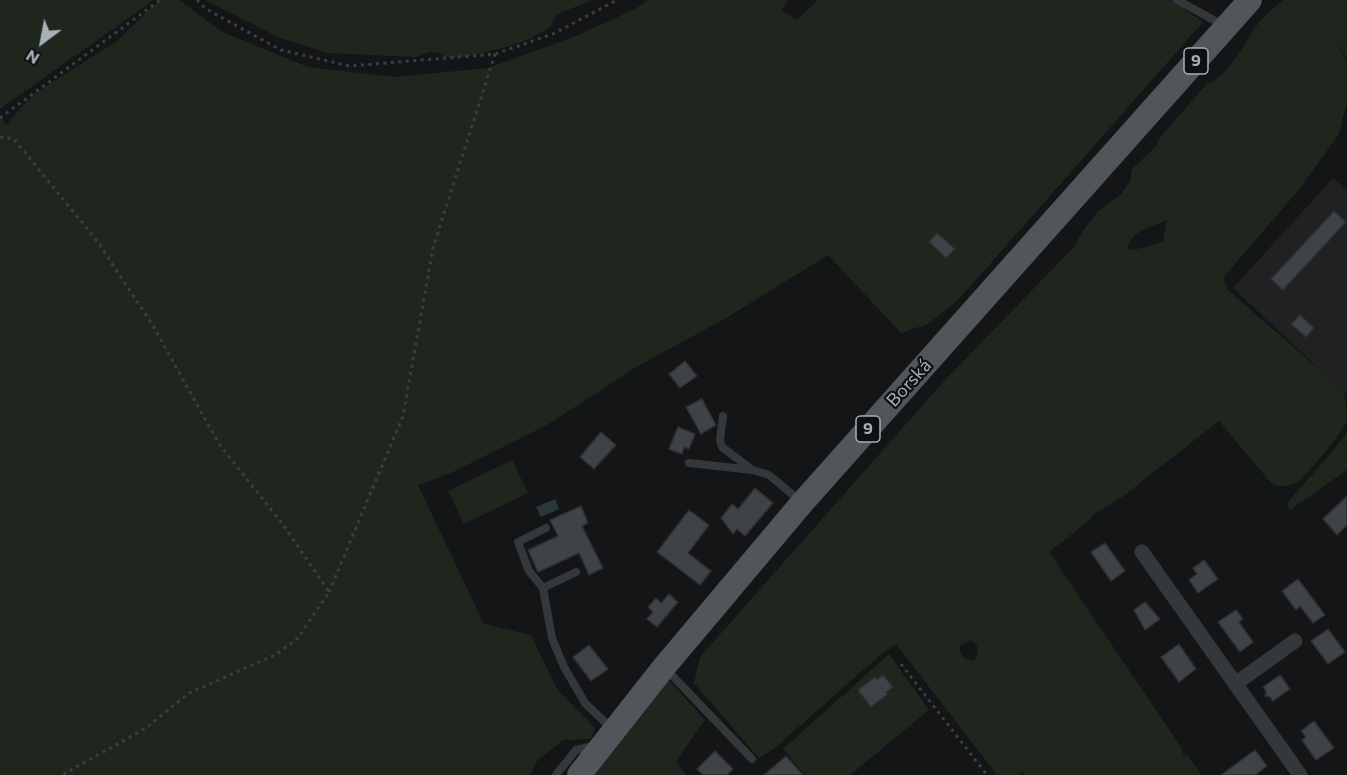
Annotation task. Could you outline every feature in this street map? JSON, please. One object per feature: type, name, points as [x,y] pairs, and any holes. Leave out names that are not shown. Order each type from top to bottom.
[{"type":"main road","name":"Borská","points":[[579,775],[664,667],[802,503],[1250,0]]},
{"type":"street","points":[[1142,552],[1300,775]]},
{"type":"street","points":[[1235,684],[1295,641]]},
{"type":"lane","points":[[1177,0],[1227,26]]},
{"type":"lane","points":[[723,416],[720,440],[722,447],[753,470]]},
{"type":"lane","points":[[689,463],[753,470],[769,475],[802,503]]},
{"type":"lane","points":[[546,528],[518,542],[529,571],[543,588],[552,638],[564,667],[608,737],[576,750],[556,775]]},
{"type":"lane","points":[[543,588],[576,572]]},
{"type":"lane","points":[[664,667],[752,759]]},
{"type":"path","points":[[0,118],[160,0]]},
{"type":"path","points":[[197,0],[206,9],[281,50],[349,66],[495,54],[553,34],[617,0]]},
{"type":"path","points":[[62,775],[146,728],[189,693],[275,654],[298,638],[329,592],[403,416],[433,248],[495,54]]},
{"type":"path","points":[[0,137],[14,139],[97,241],[152,324],[219,444],[284,526],[329,592]]},
{"type":"path","points":[[901,664],[987,775]]},
{"type":"shaded area","points":[[0,0],[154,0],[0,109]]},
{"type":"shaded area","points":[[159,0],[179,0],[222,32],[308,67],[395,77],[488,68],[576,36],[635,9],[648,0],[788,0],[782,11],[797,20],[818,0],[1171,0],[1203,22],[957,301],[928,324],[901,333],[828,255],[728,317],[636,367],[549,424],[451,473],[418,485],[484,624],[531,635],[557,689],[595,728],[591,739],[563,740],[537,761],[530,775],[0,775],[0,115],[6,125],[32,95],[117,41]]},
{"type":"shaded area","points":[[205,0],[593,0],[557,14],[550,27],[531,38],[507,47],[461,58],[445,57],[439,53],[429,52],[416,57],[328,53],[280,38]]},
{"type":"shaded area","points":[[1283,0],[1347,0],[1347,60],[1336,38],[1347,63],[1347,101],[1339,134],[1297,192],[1223,278],[1228,290],[1344,391],[1346,423],[1330,446],[1299,481],[1282,486],[1271,483],[1219,421],[1122,497],[1093,515],[1049,552],[1181,747],[1184,756],[1187,755],[1202,775],[1023,775],[1024,772],[1019,775],[997,775],[896,644],[879,656],[776,747],[759,758],[694,683],[700,657],[944,381],[1074,247],[1097,212],[1121,194],[1130,181],[1132,169],[1156,146],[1160,137],[1207,84],[1223,73],[1262,19]],"holes":[[[1167,220],[1163,242],[1133,250],[1127,249],[1133,237],[1138,233]],[[971,640],[977,646],[978,654],[974,660],[965,659],[959,651],[961,645]]]},
{"type":"shaded area","points":[[1333,178],[1347,191],[1347,395],[1233,288]]},
{"type":"shaded area","points":[[1347,432],[1347,470],[1290,510],[1287,503]]},
{"type":"shaded area","points":[[512,460],[528,493],[464,524],[448,491]]},
{"type":"shaded area","points":[[555,499],[559,509],[541,517],[536,507]]},
{"type":"shaded area","points":[[889,654],[929,710],[850,775],[805,775],[783,749]]},
{"type":"shaded area","points":[[666,677],[705,720],[676,761],[686,775],[589,775]]},
{"type":"building","points":[[1334,211],[1346,222],[1283,290],[1271,279]]},
{"type":"building","points":[[937,233],[955,249],[946,258],[929,242]]},
{"type":"building","points":[[1300,315],[1314,328],[1306,337],[1291,324]]},
{"type":"building","points":[[685,361],[697,376],[680,388],[669,374]]},
{"type":"building","points":[[702,399],[716,425],[701,434],[686,407]]},
{"type":"building","points":[[678,427],[695,434],[689,449],[684,447],[682,454],[669,449]]},
{"type":"building","points":[[601,432],[616,445],[594,469],[580,457]]},
{"type":"building","points":[[755,488],[773,503],[745,536],[737,529],[733,534],[721,518],[732,504],[738,509]]},
{"type":"building","points":[[1347,496],[1347,525],[1337,535],[1323,519]]},
{"type":"building","points":[[581,506],[588,523],[582,526],[603,568],[589,575],[579,553],[538,572],[528,550],[558,536],[550,520]]},
{"type":"building","points":[[689,510],[709,525],[688,553],[711,571],[700,585],[657,552]]},
{"type":"building","points":[[1105,543],[1125,571],[1111,581],[1091,552]]},
{"type":"building","points":[[1204,560],[1218,579],[1198,593],[1189,580],[1197,574],[1193,568]]},
{"type":"building","points":[[1298,579],[1325,615],[1313,623],[1300,606],[1296,610],[1282,591]]},
{"type":"building","points":[[669,594],[678,602],[657,627],[647,619],[653,612],[648,607],[656,598],[661,603]]},
{"type":"building","points":[[1145,602],[1160,619],[1145,630],[1134,610]]},
{"type":"building","points":[[1236,610],[1243,619],[1239,622],[1253,642],[1240,652],[1218,622]]},
{"type":"building","points":[[1328,629],[1345,652],[1328,664],[1311,641]]},
{"type":"building","points":[[1179,644],[1196,669],[1179,682],[1161,657]]},
{"type":"building","points":[[589,645],[608,669],[591,681],[573,657]]},
{"type":"building","points":[[883,675],[893,687],[886,692],[888,694],[871,707],[858,690],[875,677],[877,680]]},
{"type":"building","points":[[1280,675],[1290,689],[1273,701],[1270,697],[1265,696],[1266,691],[1263,687]]},
{"type":"building","points":[[1314,721],[1334,748],[1316,760],[1302,740],[1306,737],[1301,731]]},
{"type":"building","points":[[1255,750],[1267,766],[1255,775],[1221,775]]},
{"type":"building","points":[[715,751],[733,769],[727,775],[703,775],[697,769]]},
{"type":"building","points":[[786,756],[803,775],[764,775]]}]
